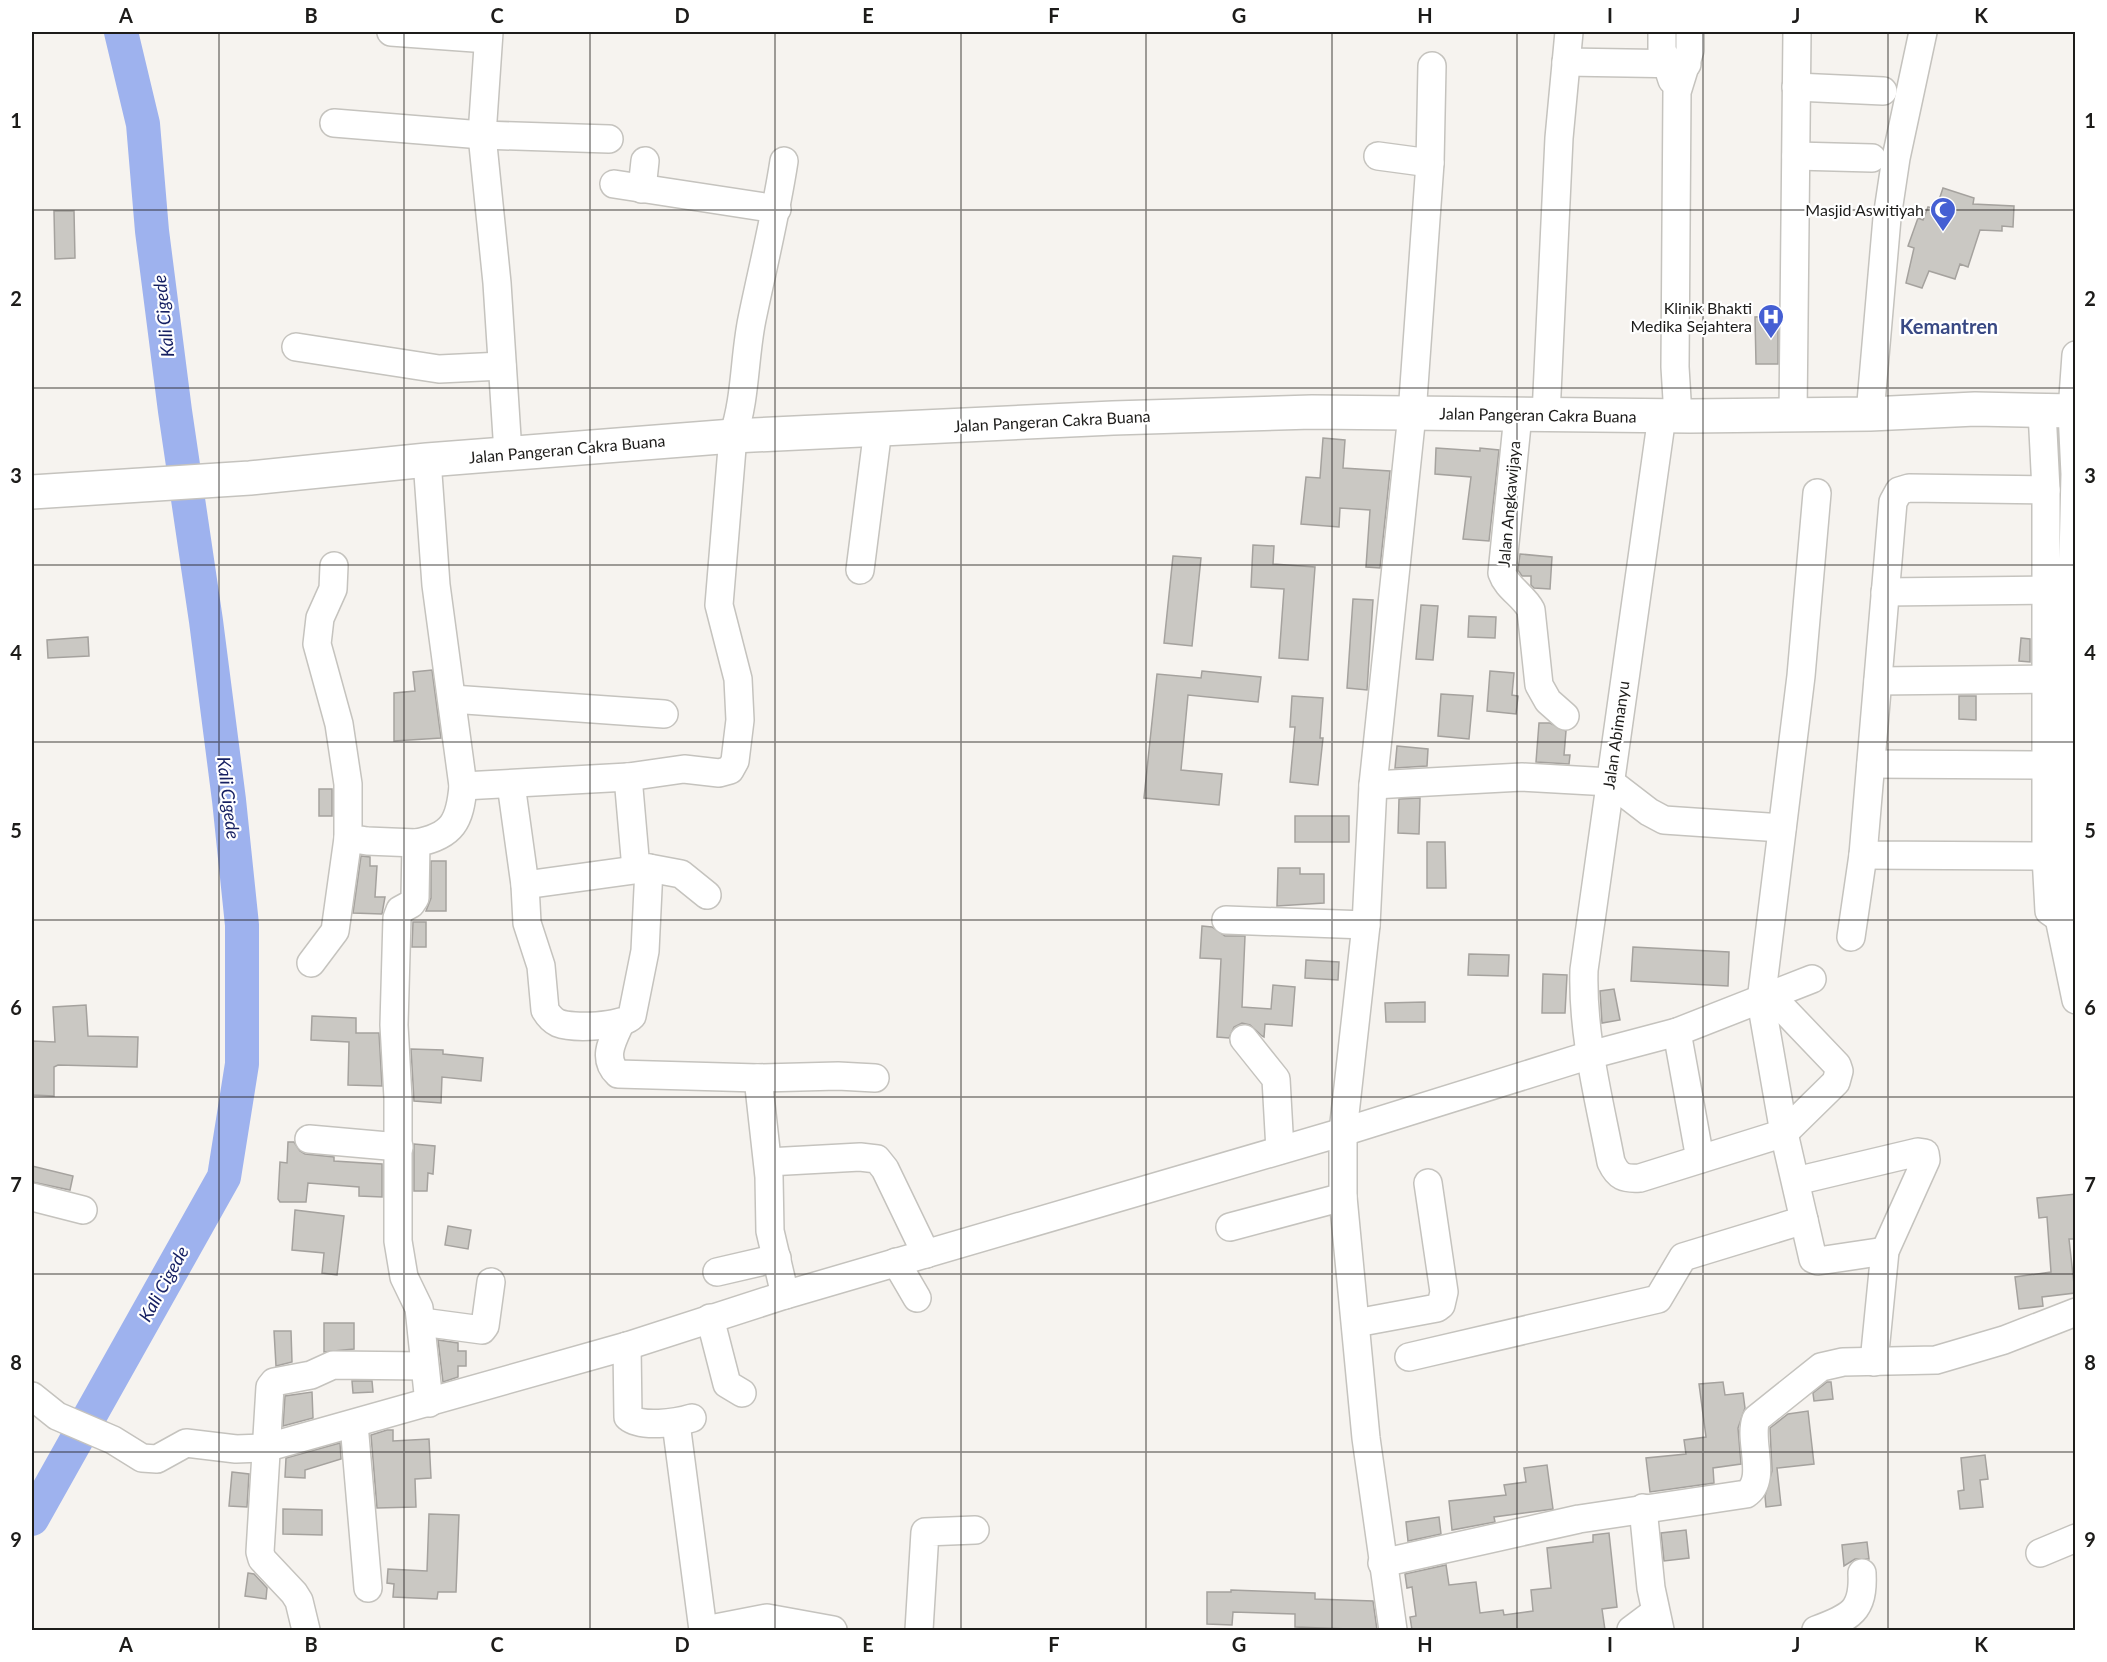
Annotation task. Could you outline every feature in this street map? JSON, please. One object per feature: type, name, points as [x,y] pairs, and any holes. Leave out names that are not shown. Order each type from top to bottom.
[{"type":"main road","name":"Jalan Pangeran Cakra Buana","points":[[32,492],[250,478],[508,453],[733,436],[1266,412],[1670,416],[1870,414],[1975,409],[2063,411]]},
{"type":"street","points":[[391,32],[489,35],[482,135],[497,283],[508,453]]},
{"type":"street","name":"Jalan Angkawijaya","points":[[1565,716],[1548,701],[1539,685],[1531,610],[1526,601],[1504,579],[1502,573],[1532,415],[1569,32]]},
{"type":"street","points":[[1662,32],[1676,63]]},
{"type":"street","points":[[1676,63],[1690,32]]},
{"type":"street","points":[[1793,415],[1797,32]]},
{"type":"street","points":[[1870,414],[1887,218],[1896,158],[1923,32]]},
{"type":"street","points":[[1566,62],[1676,63]]},
{"type":"street","name":"Jalan Abimanyu","points":[[1676,63],[1675,367],[1670,416],[1610,782],[1584,970],[1583,992],[1590,1055],[1611,1162],[1617,1174],[1625,1179],[1640,1178],[1700,1159]]},
{"type":"street","points":[[1393,1630],[1366,1438],[1343,1197],[1343,1132],[1366,925],[1373,785],[1412,414],[1430,163],[1432,66]]},
{"type":"street","points":[[1796,87],[1883,91]]},
{"type":"street","points":[[334,123],[482,135],[609,139]]},
{"type":"street","points":[[1378,156],[1430,163]]},
{"type":"street","points":[[1796,156],[1872,158]]},
{"type":"street","points":[[642,189],[645,161]]},
{"type":"street","points":[[464,786],[628,777],[684,769],[719,773],[730,770],[735,761],[740,720],[738,680],[719,605],[733,436],[741,413],[752,317],[777,209],[784,161]]},
{"type":"street","points":[[614,184],[777,209]]},
{"type":"street","points":[[296,347],[439,369],[502,366]]},
{"type":"street","points":[[2076,355],[2046,490],[2045,590],[2046,856],[2049,911],[2059,918],[2076,1000]]},
{"type":"street","points":[[2059,918],[2064,910],[2066,887],[2074,486],[2063,411]]},
{"type":"street","points":[[860,570],[878,429]]},
{"type":"street","points":[[348,837],[367,841],[416,843],[428,841],[450,829],[461,809],[464,786],[436,585],[428,460]]},
{"type":"street","points":[[1851,937],[1863,855],[1893,502],[1899,491],[1909,488],[2046,490]]},
{"type":"street","points":[[1817,493],[1801,676],[1782,828],[1766,998],[1784,1132],[1813,1259],[1818,1261],[1885,1251]]},
{"type":"street","points":[[311,963],[335,931],[348,837],[348,784],[342,744],[317,644],[320,618],[333,589],[334,566]]},
{"type":"street","points":[[1885,592],[2045,590]]},
{"type":"street","points":[[1878,681],[2045,680]]},
{"type":"street","points":[[452,699],[664,714]]},
{"type":"street","points":[[1871,764],[2046,765]]},
{"type":"street","points":[[511,784],[525,885],[526,923],[542,966],[545,1010],[549,1017],[571,1026],[620,1024],[627,1021],[634,1008],[645,951],[642,869],[628,777]]},
{"type":"street","points":[[1373,785],[1522,777],[1610,782],[1656,818],[1713,825],[1782,828]]},
{"type":"street","points":[[416,843],[415,898],[411,904],[400,909],[397,918],[394,1025],[399,1147],[398,1254],[422,1322],[429,1403]]},
{"type":"street","points":[[1863,855],[2046,856]]},
{"type":"street","points":[[525,885],[642,869],[681,874],[707,895]]},
{"type":"street","points":[[1226,920],[1366,925]]},
{"type":"street","points":[[32,1396],[57,1416],[113,1440],[142,1458],[153,1460],[186,1443],[236,1449],[265,1448],[627,1346],[785,1295],[1343,1132],[1590,1055],[1677,1032],[1812,979]]},
{"type":"street","points":[[1677,1032],[1700,1159],[1784,1132],[1836,1082],[1839,1071],[1766,998]]},
{"type":"street","points":[[620,1024],[608,1057],[611,1068],[618,1074],[758,1078],[838,1076],[875,1078]]},
{"type":"street","points":[[1244,1039],[1276,1079],[1280,1150]]},
{"type":"street","points":[[758,1078],[768,1162],[770,1231],[785,1295]]},
{"type":"street","points":[[309,1139],[399,1147]]},
{"type":"street","points":[[1796,1181],[1918,1152],[1925,1153],[1926,1160],[1885,1251],[1874,1362]]},
{"type":"street","points":[[768,1162],[878,1159],[885,1168],[926,1254]]},
{"type":"street","points":[[1356,1323],[1437,1308],[1441,1305],[1444,1293],[1428,1183]]},
{"type":"street","points":[[32,1197],[82,1210]]},
{"type":"street","points":[[1230,1227],[1343,1197]]},
{"type":"street","points":[[1409,1358],[1658,1299],[1683,1257],[1804,1220]]},
{"type":"street","points":[[717,1272],[777,1258]]},
{"type":"street","points":[[896,1262],[917,1298]]},
{"type":"street","points":[[422,1322],[482,1330],[485,1326],[491,1282]]},
{"type":"street","points":[[1382,1563],[1643,1508],[1746,1494],[1753,1490],[1756,1480],[1752,1428],[1756,1419],[1821,1367],[1843,1362],[1936,1360],[2004,1340],[2076,1312]]},
{"type":"street","points":[[710,1318],[728,1384],[742,1392]]},
{"type":"street","points":[[627,1346],[628,1417],[636,1423],[684,1420],[704,1630],[767,1618],[833,1630]]},
{"type":"street","points":[[306,1630],[299,1601],[262,1559],[265,1448],[270,1391],[274,1382],[311,1375],[333,1365],[424,1366]]},
{"type":"street","points":[[354,1424],[368,1588]]},
{"type":"street","points":[[1631,1630],[1657,1621],[1643,1508]]},
{"type":"street","points":[[919,1630],[925,1532],[975,1530]]},
{"type":"street","points":[[2040,1553],[2076,1538]]},
{"type":"street","points":[[1816,1630],[1853,1611],[1861,1602],[1862,1573]]},
{"type":"building","name":"Masjid Aswitiyah","points":[[1943,188],[1974,198],[1973,204],[2014,206],[2013,227],[2002,226],[2002,231],[1980,230],[1968,267],[1960,264],[1955,279],[1929,271],[1922,288],[1906,283],[1914,248],[1908,246],[1918,218],[1923,220],[1928,207],[1936,209]]},
{"type":"building","points":[[54,211],[74,211],[75,258],[55,259]]},
{"type":"building","name":"Klinik Bhakti Medika Sejahtera","points":[[1778,316],[1778,364],[1756,364],[1755,317]]},
{"type":"building","points":[[1323,438],[1345,440],[1343,468],[1390,471],[1380,568],[1366,567],[1370,510],[1340,508],[1339,527],[1301,524],[1306,477],[1320,478]]},
{"type":"building","points":[[1436,448],[1499,450],[1489,541],[1463,539],[1471,477],[1435,474]]},
{"type":"building","points":[[1253,545],[1274,546],[1273,564],[1315,567],[1308,660],[1279,658],[1284,589],[1251,587]]},
{"type":"building","points":[[1520,554],[1552,557],[1550,589],[1534,588],[1531,585],[1531,576],[1522,576],[1518,570]]},
{"type":"building","points":[[1173,556],[1201,558],[1192,646],[1164,643]]},
{"type":"building","points":[[1353,599],[1373,600],[1367,690],[1347,688]]},
{"type":"building","points":[[1421,605],[1438,606],[1433,660],[1416,659]]},
{"type":"building","points":[[1469,616],[1496,617],[1495,638],[1468,637]]},
{"type":"building","points":[[88,637],[89,656],[48,658],[47,640]]},
{"type":"building","points":[[2021,638],[2030,639],[2030,662],[2019,661]]},
{"type":"building","points":[[432,670],[441,738],[394,741],[394,693],[415,691],[413,672]]},
{"type":"building","points":[[1202,671],[1261,677],[1258,702],[1188,695],[1181,770],[1222,774],[1219,805],[1144,798],[1157,674],[1201,678]]},
{"type":"building","points":[[1490,671],[1514,673],[1512,695],[1518,696],[1516,714],[1487,711]]},
{"type":"building","points":[[1441,694],[1473,696],[1469,739],[1438,736]]},
{"type":"building","points":[[1292,696],[1323,698],[1320,738],[1323,738],[1318,785],[1290,782],[1295,727],[1290,727]]},
{"type":"building","points":[[1959,696],[1976,696],[1976,720],[1959,719]]},
{"type":"building","points":[[1539,723],[1550,723],[1566,731],[1564,755],[1570,755],[1569,764],[1536,762]]},
{"type":"building","points":[[1397,746],[1428,749],[1427,766],[1395,768]]},
{"type":"building","points":[[319,789],[332,789],[332,816],[319,816]]},
{"type":"building","points":[[1420,798],[1419,834],[1398,833],[1399,799]]},
{"type":"building","points":[[1295,816],[1349,816],[1349,842],[1295,842]]},
{"type":"building","points":[[1427,842],[1445,842],[1446,888],[1427,888]]},
{"type":"building","points":[[361,856],[370,857],[370,866],[377,866],[375,897],[385,897],[382,914],[353,913]]},
{"type":"building","points":[[431,861],[446,861],[446,911],[426,911],[431,898]]},
{"type":"building","points":[[1278,868],[1300,868],[1300,874],[1324,874],[1324,903],[1277,906]]},
{"type":"building","points":[[413,922],[426,922],[426,947],[412,947]]},
{"type":"building","points":[[1202,926],[1212,927],[1225,936],[1245,936],[1242,1007],[1271,1009],[1273,985],[1295,987],[1292,1026],[1265,1024],[1264,1037],[1250,1025],[1242,1023],[1234,1027],[1229,1038],[1217,1037],[1221,959],[1200,958]]},
{"type":"building","points":[[1633,947],[1729,952],[1728,986],[1631,981]]},
{"type":"building","points":[[1469,954],[1509,955],[1508,976],[1468,975]]},
{"type":"building","points":[[1306,960],[1339,962],[1338,980],[1305,978]]},
{"type":"building","points":[[1543,974],[1567,975],[1565,1013],[1542,1013]]},
{"type":"building","points":[[1614,989],[1620,1020],[1602,1023],[1600,991]]},
{"type":"building","points":[[1425,1002],[1425,1022],[1386,1022],[1385,1003]]},
{"type":"building","points":[[86,1005],[88,1036],[138,1037],[137,1067],[58,1065],[54,1067],[54,1096],[32,1095],[32,1041],[55,1042],[53,1007]]},
{"type":"building","points":[[312,1016],[356,1018],[356,1033],[379,1033],[382,1086],[348,1085],[349,1042],[311,1040]]},
{"type":"building","points":[[411,1049],[443,1050],[443,1054],[483,1058],[481,1081],[442,1077],[441,1103],[414,1101]]},
{"type":"building","points":[[288,1142],[294,1142],[305,1154],[334,1157],[334,1161],[382,1164],[382,1197],[359,1196],[359,1187],[308,1183],[306,1202],[280,1202],[278,1199],[280,1162],[287,1163]]},
{"type":"building","points":[[414,1144],[435,1146],[433,1174],[428,1173],[427,1191],[414,1191]]},
{"type":"building","points":[[32,1166],[73,1176],[70,1190],[32,1182]]},
{"type":"building","points":[[2076,1194],[2076,1239],[2069,1239],[2075,1293],[2042,1297],[2043,1306],[2019,1309],[2015,1277],[2051,1272],[2047,1217],[2039,1218],[2037,1198]]},
{"type":"building","points":[[295,1210],[344,1216],[337,1275],[322,1273],[324,1253],[292,1250]]},
{"type":"building","points":[[448,1226],[471,1230],[468,1249],[445,1245]]},
{"type":"building","points":[[324,1323],[354,1323],[354,1349],[324,1352]]},
{"type":"building","points":[[274,1331],[291,1331],[292,1362],[276,1366]]},
{"type":"building","points":[[438,1340],[458,1343],[458,1351],[466,1351],[466,1366],[458,1366],[458,1377],[443,1382]]},
{"type":"building","points":[[352,1381],[372,1381],[373,1392],[353,1393]]},
{"type":"building","points":[[1723,1382],[1725,1395],[1743,1393],[1745,1408],[1738,1428],[1741,1464],[1713,1468],[1714,1483],[1650,1492],[1646,1458],[1686,1454],[1684,1440],[1706,1437],[1699,1384]]},
{"type":"building","points":[[1827,1382],[1831,1382],[1833,1399],[1814,1401],[1813,1393]]},
{"type":"building","points":[[312,1392],[313,1418],[283,1426],[285,1396]]},
{"type":"building","points":[[1808,1411],[1814,1464],[1777,1468],[1781,1505],[1766,1507],[1765,1496],[1772,1471],[1770,1428],[1788,1414]]},
{"type":"building","points":[[393,1430],[393,1441],[429,1439],[431,1478],[415,1479],[416,1507],[377,1508],[371,1435]]},
{"type":"building","points":[[340,1443],[341,1459],[305,1470],[305,1478],[285,1477],[286,1458]]},
{"type":"building","points":[[1985,1455],[1988,1479],[1980,1480],[1983,1507],[1960,1509],[1958,1491],[1964,1490],[1961,1458]]},
{"type":"building","points":[[1547,1465],[1553,1509],[1494,1517],[1495,1522],[1452,1530],[1449,1501],[1506,1495],[1504,1485],[1526,1482],[1524,1468]]},
{"type":"building","points":[[232,1472],[249,1474],[247,1507],[229,1506]]},
{"type":"building","points":[[283,1509],[322,1510],[322,1535],[283,1534]]},
{"type":"building","points":[[429,1514],[459,1515],[456,1592],[438,1592],[437,1599],[393,1597],[394,1584],[387,1583],[388,1569],[427,1571]]},
{"type":"building","points":[[1439,1517],[1441,1534],[1408,1541],[1406,1522]]},
{"type":"building","points":[[1686,1530],[1689,1558],[1664,1561],[1661,1533]]},
{"type":"building","points":[[1609,1533],[1617,1607],[1602,1609],[1605,1630],[1412,1630],[1410,1617],[1416,1616],[1412,1587],[1407,1588],[1405,1574],[1446,1565],[1449,1585],[1476,1582],[1480,1613],[1503,1610],[1504,1615],[1533,1611],[1531,1590],[1551,1588],[1547,1548],[1593,1542],[1593,1535]]},
{"type":"building","points":[[1867,1542],[1869,1559],[1855,1559],[1844,1566],[1842,1545]]},
{"type":"building","points":[[248,1573],[254,1574],[267,1588],[266,1599],[245,1596]]},
{"type":"building","points":[[1231,1590],[1315,1593],[1315,1599],[1373,1601],[1377,1630],[1295,1627],[1295,1614],[1233,1612],[1232,1625],[1207,1624],[1207,1592],[1231,1592]]},
{"type":"waterway","name":"Kali Cigede","points":[[32,1519],[224,1177],[242,1064],[242,925],[229,800],[152,231],[143,124],[121,32]]},
{"type":"place","name":"Masjid Aswitiyah","points":[[1943,233]]},
{"type":"place","name":"Klinik Bhakti Medika Sejahtera","points":[[1771,340]]},
{"type":"district","name":"Kemantren","points":[[1949,327]]}]
